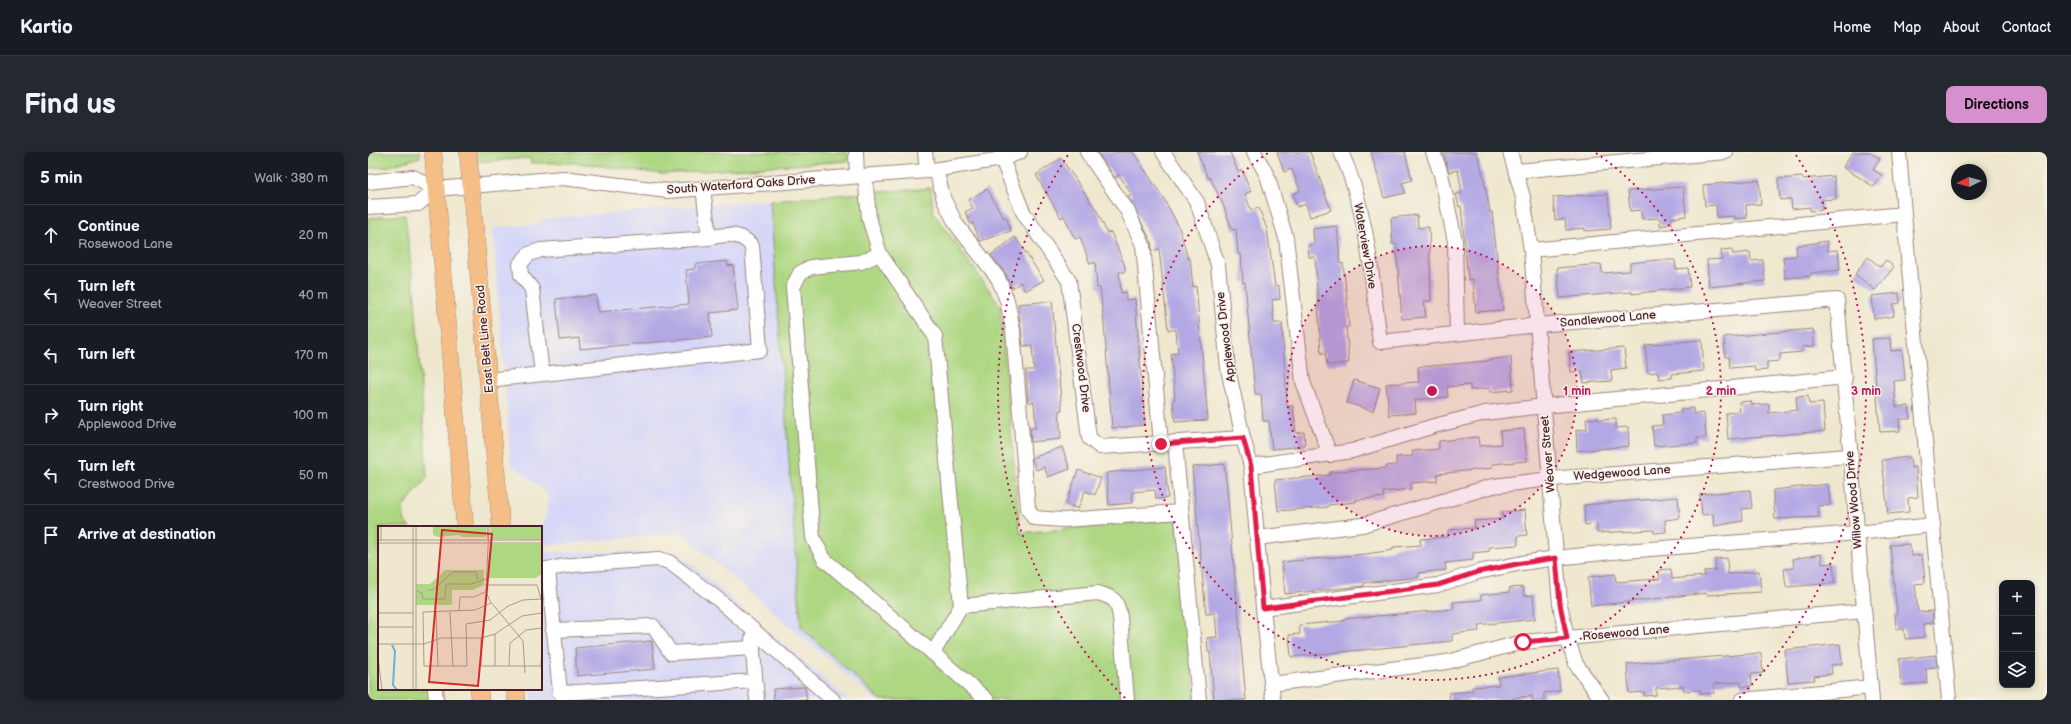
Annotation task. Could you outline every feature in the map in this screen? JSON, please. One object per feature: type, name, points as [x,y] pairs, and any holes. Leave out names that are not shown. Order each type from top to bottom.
[{"type":"main road","points":[[433,152],[465,526]]},
{"type":"main road","name":"East Belt Line Road","points":[[468,152],[501,526]]},
{"type":"main road","points":[[479,690],[480,700]]},
{"type":"main road","points":[[515,690],[516,700]]},
{"type":"street","points":[[856,152],[869,218],[880,254],[935,336],[961,606],[933,653]]},
{"type":"street","points":[[925,152],[931,171],[956,224],[998,278],[1007,300],[1013,330],[1028,509],[1034,518],[1063,520],[1181,512]]},
{"type":"street","name":"South Waterford Oaks Drive","points":[[436,189],[472,188],[563,178],[668,191],[931,171],[1020,152]]},
{"type":"street","points":[[1087,152],[1127,210],[1143,246],[1161,444]]},
{"type":"street","name":"Applewood Drive","points":[[1163,152],[1197,202],[1218,265],[1228,369],[1243,438],[1251,466],[1263,608],[1273,700]]},
{"type":"street","points":[[1254,152],[1267,175],[1286,238],[1303,382],[1330,455]]},
{"type":"street","name":"Waterview Drive","points":[[1341,152],[1350,172],[1367,244],[1380,342]]},
{"type":"street","points":[[1433,152],[1441,174],[1455,241],[1457,333]]},
{"type":"street","name":"Weaver Street","points":[[1510,152],[1523,197],[1531,250],[1560,604],[1567,638],[1576,664],[1602,700]]},
{"type":"street","points":[[1516,171],[1726,152]]},
{"type":"street","points":[[1899,152],[1949,700]]},
{"type":"street","name":"Crestwood Drive","points":[[1002,156],[1023,212],[1069,281],[1089,438],[1100,448],[1243,438]]},
{"type":"street","points":[[368,182],[413,177],[436,189],[418,204],[368,207]]},
{"type":"street","points":[[703,188],[709,238]]},
{"type":"street","points":[[1531,250],[1904,214]]},
{"type":"street","points":[[488,380],[760,350],[752,246],[747,239],[736,235],[719,235],[709,238],[541,250],[529,254],[520,264],[521,275],[532,289],[542,374]]},
{"type":"street","points":[[880,254],[861,262],[811,267],[800,273],[793,287],[813,538],[824,559],[987,700]]},
{"type":"street","name":"Sandlewood Lane","points":[[1380,342],[1537,325],[1837,300]]},
{"type":"street","name":"Willow Wood Drive","points":[[1837,300],[1845,377],[1849,456],[1871,694]]},
{"type":"street","points":[[1251,466],[1352,451],[1434,426],[1485,413],[1845,377]]},
{"type":"street","points":[[1175,442],[1199,700]]},
{"type":"street","name":"Wedgewood Lane","points":[[1257,538],[1362,525],[1492,486],[1550,479],[1849,456]]},
{"type":"street","points":[[1263,608],[1438,585],[1478,572],[1556,558],[1612,552],[1857,533],[1933,525]]},
{"type":"street","points":[[755,680],[636,694],[560,697],[553,630],[544,569],[573,565],[659,559],[670,562],[719,600],[834,700]]},
{"type":"street","points":[[961,606],[1098,593],[1111,597],[1118,604],[1127,700]]},
{"type":"street","name":"Rosewood Lane","points":[[1272,684],[1447,662],[1523,642],[1864,611]]},
{"type":"street","points":[[553,630],[653,626],[671,653],[753,648]]},
{"type":"street","points":[[751,628],[757,700]]},
{"type":"street","points":[[435,690],[436,700]]},
{"type":"street","points":[[1742,700],[1871,694]]},
{"type":"shaded area","points":[[770,200],[801,627],[880,700],[876,700],[681,533],[542,546],[542,526],[541,526],[546,519],[548,494],[511,464],[493,228],[540,224],[540,219]]},
{"type":"shaded area","points":[[542,552],[678,552],[848,700],[532,700],[531,690],[542,690]]},
{"type":"green space","points":[[368,152],[420,152],[420,157],[386,167],[368,168]]},
{"type":"green space","points":[[475,152],[847,152],[848,161],[662,174],[579,163],[531,163],[530,158],[475,162]]},
{"type":"green space","points":[[931,188],[933,212],[1000,305],[1020,533],[1177,519],[1195,700],[880,700],[801,627],[770,200]]},
{"type":"green space","points":[[405,215],[415,298],[427,478],[403,507],[405,522],[409,526],[378,526],[378,690],[442,690],[443,700],[368,700],[368,218]]},
{"type":"building","points":[[1097,152],[1133,152],[1164,199],[1179,227],[1188,259],[1190,258],[1193,287],[1196,286],[1208,420],[1175,422],[1173,400],[1175,399],[1171,354],[1178,353],[1176,330],[1168,330],[1159,249],[1152,251],[1151,241],[1128,197],[1132,195],[1119,175],[1115,178]]},
{"type":"building","points":[[1197,152],[1230,152],[1238,172],[1242,170],[1251,191],[1245,194],[1251,210],[1259,208],[1267,229],[1275,286],[1279,285],[1280,299],[1272,300],[1274,323],[1282,323],[1287,406],[1293,406],[1296,433],[1304,432],[1305,446],[1272,449],[1269,421],[1263,421],[1261,394],[1255,394],[1245,282],[1243,283],[1241,254],[1238,254],[1236,229],[1232,230],[1223,204],[1210,178],[1208,178]]},
{"type":"building","points":[[1277,152],[1310,152],[1331,210],[1310,217],[1306,204],[1297,207],[1293,194],[1300,191],[1292,169],[1284,172]]},
{"type":"building","points":[[1371,152],[1405,152],[1412,180],[1402,183],[1405,193],[1384,198]]},
{"type":"building","points":[[1443,152],[1477,152],[1490,212],[1492,212],[1503,310],[1476,312],[1473,279],[1468,280],[1461,206],[1459,207],[1456,194],[1462,193],[1458,170],[1449,172]]},
{"type":"building","points":[[1853,152],[1869,152],[1880,159],[1873,170],[1882,175],[1874,187],[1843,167]]},
{"type":"building","points":[[1061,158],[1097,211],[1107,233],[1111,232],[1125,266],[1125,272],[1119,272],[1121,293],[1126,292],[1126,300],[1135,299],[1145,425],[1112,428],[1104,323],[1100,288],[1097,288],[1095,262],[1090,264],[1080,237],[1075,239],[1064,216],[1061,218],[1036,175]]},
{"type":"building","points":[[1834,176],[1836,199],[1821,200],[1822,210],[1810,211],[1810,207],[1792,209],[1791,199],[1780,200],[1778,179],[1802,177],[1803,179]]},
{"type":"building","points":[[1759,180],[1761,204],[1746,205],[1747,218],[1735,219],[1735,216],[1717,217],[1716,205],[1705,206],[1703,185]]},
{"type":"building","points":[[1683,187],[1686,216],[1671,218],[1672,224],[1660,226],[1660,218],[1642,219],[1641,210],[1630,211],[1628,191]]},
{"type":"building","points":[[987,189],[1003,217],[1006,217],[1011,231],[980,241],[973,223],[971,224],[965,212],[973,208],[968,200]]},
{"type":"building","points":[[1608,194],[1611,229],[1585,231],[1585,228],[1566,230],[1565,219],[1555,220],[1553,197]]},
{"type":"building","points":[[1417,215],[1418,228],[1429,227],[1431,301],[1424,301],[1426,317],[1402,319],[1396,244],[1393,245],[1391,218]]},
{"type":"building","points":[[1337,226],[1340,264],[1343,263],[1347,299],[1349,327],[1346,327],[1349,363],[1327,365],[1325,353],[1321,353],[1315,257],[1309,257],[1308,245],[1314,245],[1313,229]]},
{"type":"building","points":[[1015,237],[1044,280],[1025,291],[1021,282],[1012,288],[1005,273],[991,255]]},
{"type":"building","points":[[1827,241],[1827,251],[1838,250],[1840,270],[1811,273],[1811,276],[1785,278],[1783,257],[1797,256],[1796,246]]},
{"type":"building","points":[[1732,249],[1733,254],[1750,252],[1751,261],[1763,260],[1765,281],[1709,287],[1707,260],[1722,259],[1721,250]]},
{"type":"building","points":[[1868,257],[1880,267],[1886,260],[1894,267],[1875,290],[1855,274]]},
{"type":"building","points":[[1675,260],[1676,269],[1688,268],[1690,287],[1632,294],[1632,292],[1560,298],[1557,268],[1601,264],[1602,273],[1630,271],[1630,263]]},
{"type":"building","points":[[727,261],[728,266],[733,265],[738,310],[710,313],[712,337],[580,349],[579,338],[560,340],[556,299],[596,295],[598,312],[689,304],[686,270],[695,269],[695,264]]},
{"type":"building","points":[[1899,293],[1900,303],[1893,304],[1894,316],[1874,319],[1872,296]]},
{"type":"building","points":[[1052,301],[1062,410],[1059,410],[1061,439],[1031,442],[1030,428],[1036,428],[1034,402],[1028,402],[1026,370],[1034,370],[1032,345],[1023,346],[1018,304]]},
{"type":"building","points":[[1813,329],[1814,346],[1802,347],[1802,352],[1780,354],[1780,361],[1767,362],[1767,370],[1755,371],[1754,366],[1730,368],[1729,357],[1725,357],[1724,337]]},
{"type":"building","points":[[1890,338],[1891,351],[1902,350],[1904,367],[1905,380],[1894,381],[1896,407],[1909,406],[1910,419],[1899,419],[1900,431],[1880,432],[1872,339]]},
{"type":"building","points":[[1702,340],[1704,371],[1672,374],[1672,378],[1659,379],[1658,372],[1648,373],[1645,345]]},
{"type":"building","points":[[1624,348],[1626,368],[1611,370],[1612,381],[1584,383],[1582,371],[1571,372],[1569,352]]},
{"type":"building","points":[[1511,357],[1513,390],[1490,392],[1490,388],[1470,390],[1470,385],[1447,387],[1448,397],[1415,400],[1416,413],[1389,415],[1386,384],[1419,382],[1418,367],[1488,361]]},
{"type":"building","points":[[1354,380],[1380,388],[1373,411],[1347,403]]},
{"type":"building","points":[[1808,396],[1809,404],[1823,403],[1825,431],[1728,439],[1726,413],[1740,411],[1739,402],[1751,401],[1752,405],[1769,404],[1769,413],[1797,410],[1796,397]]},
{"type":"building","points":[[1693,408],[1694,414],[1704,413],[1706,438],[1697,438],[1697,443],[1654,446],[1652,426],[1663,425],[1662,415],[1681,413],[1681,409]]},
{"type":"building","points":[[1598,418],[1598,420],[1616,419],[1616,428],[1628,427],[1629,446],[1577,451],[1576,430],[1587,429],[1586,419]]},
{"type":"building","points":[[1524,429],[1527,461],[1492,464],[1492,468],[1437,474],[1437,481],[1411,483],[1411,489],[1383,492],[1384,497],[1328,505],[1328,507],[1278,511],[1275,480],[1330,475],[1330,472],[1386,468],[1386,466],[1396,465],[1396,457],[1413,456],[1412,451],[1439,449],[1439,441],[1478,437],[1479,446],[1501,444],[1500,431]]},
{"type":"building","points":[[1062,447],[1070,469],[1048,477],[1044,467],[1036,470],[1032,458]]},
{"type":"building","points":[[1910,457],[1911,468],[1916,467],[1918,497],[1908,498],[1909,512],[1888,514],[1882,460]]},
{"type":"building","points":[[1224,464],[1246,700],[1214,700],[1210,652],[1208,652],[1207,638],[1217,637],[1215,613],[1206,614],[1192,467]]},
{"type":"building","points":[[1165,467],[1168,498],[1156,499],[1155,490],[1132,492],[1133,503],[1109,505],[1106,473]]},
{"type":"building","points":[[1078,470],[1101,478],[1095,495],[1085,491],[1078,509],[1066,504]]},
{"type":"building","points":[[1828,484],[1830,505],[1818,506],[1819,517],[1775,519],[1773,490]]},
{"type":"building","points":[[1750,490],[1752,508],[1742,509],[1743,521],[1714,526],[1713,514],[1702,515],[1700,494]]},
{"type":"building","points":[[1678,497],[1680,518],[1665,520],[1666,532],[1654,533],[1654,530],[1597,533],[1597,524],[1585,525],[1584,505]]},
{"type":"building","points":[[1525,510],[1527,535],[1518,536],[1518,545],[1489,547],[1490,551],[1473,553],[1473,560],[1445,563],[1446,570],[1419,573],[1419,577],[1364,583],[1364,586],[1285,594],[1282,562],[1366,554],[1393,550],[1393,547],[1421,545],[1420,539],[1448,537],[1448,530],[1475,528],[1474,521],[1503,519],[1502,512]]},
{"type":"building","points":[[1910,544],[1911,556],[1922,555],[1924,571],[1925,583],[1915,584],[1918,612],[1932,611],[1933,623],[1923,624],[1925,637],[1905,639],[1904,629],[1896,629],[1895,614],[1897,614],[1890,545]]},
{"type":"building","points":[[1821,554],[1822,564],[1833,563],[1835,583],[1786,587],[1784,569],[1794,568],[1793,559]]},
{"type":"building","points":[[1727,558],[1728,574],[1759,571],[1761,592],[1707,595],[1706,593],[1591,606],[1588,577],[1615,574],[1616,582],[1660,579],[1659,570],[1671,569],[1672,579],[1705,576],[1704,571],[1716,570],[1715,559]]},
{"type":"building","points":[[1523,587],[1524,596],[1533,595],[1535,619],[1478,625],[1479,631],[1452,634],[1452,641],[1291,657],[1289,635],[1300,634],[1299,625],[1344,621],[1344,619],[1454,609],[1453,602],[1481,600],[1481,595],[1510,592],[1509,588]]},
{"type":"building","points":[[652,641],[655,669],[577,676],[575,648]]},
{"type":"building","points":[[1840,644],[1842,664],[1831,665],[1832,674],[1814,676],[1814,680],[1788,682],[1785,650]]},
{"type":"building","points":[[1761,653],[1763,673],[1751,674],[1752,686],[1741,687],[1741,682],[1714,684],[1714,693],[1701,694],[1700,690],[1684,691],[1683,686],[1656,688],[1656,695],[1644,696],[1644,692],[1629,693],[1627,664]]},
{"type":"building","points":[[1936,655],[1937,667],[1926,668],[1927,683],[1901,685],[1899,659]]},
{"type":"building","points":[[1558,670],[1560,691],[1544,693],[1544,700],[1532,700],[1532,696],[1513,698],[1513,700],[1450,700],[1449,693],[1472,691],[1472,687],[1499,685],[1498,677]]},
{"type":"building","points":[[805,687],[807,700],[774,700],[773,689]]},
{"type":"route","points":[[1161,444],[1243,438],[1251,466],[1263,608],[1438,585],[1478,572],[1556,558],[1560,604],[1567,638],[1523,642]]}]
